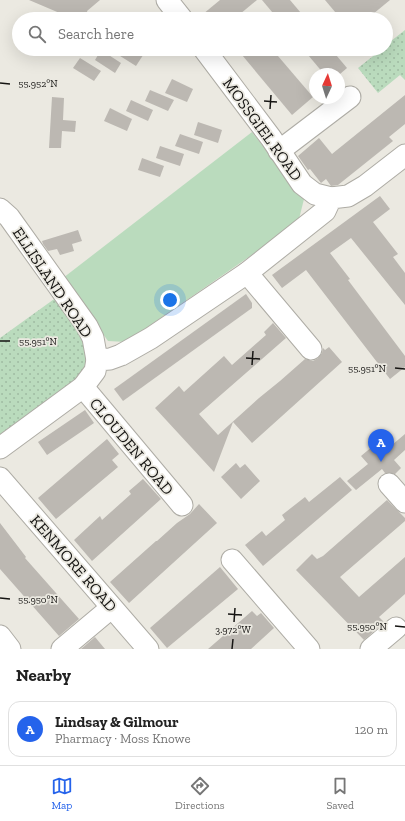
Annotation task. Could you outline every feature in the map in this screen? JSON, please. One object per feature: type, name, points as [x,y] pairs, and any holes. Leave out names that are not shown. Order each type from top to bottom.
[{"type":"street","points":[[167,0],[176,12]]},
{"type":"street","name":"MOSSGIEL ROAD","points":[[209,56],[302,184],[315,194],[331,198]]},
{"type":"street","points":[[279,151],[350,97]]},
{"type":"street","points":[[98,360],[110,359],[121,355],[151,338],[247,273],[326,211],[331,198],[348,196],[365,186],[405,155]]},
{"type":"street","name":"ELLISLAND ROAD","points":[[0,209],[9,217],[87,326],[93,338],[98,360]]},
{"type":"street","points":[[247,273],[311,349]]},
{"type":"street","name":"CLOUDEN ROAD","points":[[0,448],[83,387],[95,371],[98,360]]},
{"type":"street","name":"CLOUDEN ROAD","points":[[83,387],[182,505]]},
{"type":"street","name":"KENMORE ROAD","points":[[0,478],[148,649]]},
{"type":"street","points":[[389,484],[405,502]]},
{"type":"street","points":[[232,560],[309,649]]},
{"type":"street","points":[[62,649],[111,608]]},
{"type":"street","points":[[371,649],[396,628]]},
{"type":"street","points":[[0,636],[10,649]]},
{"type":"green space","points":[[405,30],[405,80],[400,75],[378,93],[358,68],[373,56],[393,56],[393,39]]},
{"type":"green space","points":[[252,132],[304,199],[298,223],[126,342],[108,341],[63,278]]},
{"type":"green space","points":[[57,297],[89,347],[83,377],[0,438],[0,338]]},
{"type":"building","points":[[29,0],[100,0],[87,12],[57,12]]},
{"type":"building","points":[[220,0],[257,0],[242,12],[205,12]]},
{"type":"building","points":[[262,0],[290,0],[300,12],[272,12]]},
{"type":"building","points":[[325,0],[390,0],[375,12],[335,12]]},
{"type":"building","points":[[97,56],[110,56],[121,63],[115,73],[95,60]]},
{"type":"building","points":[[120,56],[142,56],[136,66]]},
{"type":"building","points":[[243,56],[278,56],[309,92],[309,100],[292,115]]},
{"type":"building","points":[[309,56],[337,56],[347,68],[345,70],[345,68],[319,68]]},
{"type":"building","points":[[80,58],[101,71],[94,81],[73,68]]},
{"type":"building","points":[[172,79],[193,89],[187,102],[165,93]]},
{"type":"building","points":[[150,90],[174,100],[168,111],[145,101]]},
{"type":"building","points":[[405,95],[405,124],[389,137],[393,141],[338,185],[331,186],[326,179],[321,183],[310,169],[308,170],[298,156],[319,138],[332,154]]},
{"type":"building","points":[[52,97],[64,98],[63,120],[76,121],[75,132],[62,131],[61,148],[49,148]]},
{"type":"building","points":[[131,100],[153,110],[148,121],[126,111]]},
{"type":"building","points":[[110,108],[132,119],[127,131],[104,121]]},
{"type":"building","points":[[198,122],[222,130],[218,143],[194,135]]},
{"type":"building","points":[[180,134],[203,142],[199,154],[175,146]]},
{"type":"building","points":[[160,146],[184,154],[180,166],[156,158]]},
{"type":"building","points":[[142,158],[164,166],[160,177],[138,170]]},
{"type":"building","points":[[380,196],[390,209],[373,222],[398,254],[393,257],[405,273],[405,305],[351,238],[330,253],[350,279],[348,280],[405,356],[405,367],[390,379],[306,270],[282,288],[272,275]]},
{"type":"building","points":[[78,230],[82,241],[72,244],[74,251],[60,255],[57,249],[48,251],[43,244],[42,241]]},
{"type":"building","points":[[246,294],[252,303],[252,308],[123,401],[114,389]]},
{"type":"building","points":[[273,323],[286,338],[199,414],[218,435],[305,359],[313,361],[318,358],[322,353],[323,348],[325,350],[329,347],[342,362],[252,443],[233,422],[214,472],[155,408],[179,386],[184,392],[224,356],[232,365],[266,335],[264,332]]},
{"type":"building","points":[[85,410],[94,423],[47,455],[38,442]]},
{"type":"building","points":[[405,434],[405,450],[394,460],[401,468],[395,474],[385,473],[382,469],[356,490],[347,481],[368,464],[361,456],[379,441],[386,450]]},
{"type":"building","points":[[107,439],[119,454],[112,460],[118,467],[56,519],[38,498]]},
{"type":"building","points":[[236,463],[240,468],[245,464],[260,481],[241,499],[221,477]]},
{"type":"building","points":[[340,477],[352,490],[263,566],[245,545],[262,531],[266,536],[285,520],[282,515],[305,497],[309,502]]},
{"type":"building","points":[[143,479],[161,499],[92,561],[74,540],[100,516],[102,520],[131,494],[129,491]]},
{"type":"building","points":[[387,500],[405,518],[405,521],[340,577],[359,597],[405,557],[405,594],[379,617],[384,622],[364,640],[296,570],[312,554],[317,559],[323,556]]},
{"type":"building","points":[[199,504],[217,523],[129,603],[110,582],[177,523],[190,514]]},
{"type":"building","points":[[0,523],[26,557],[25,558],[79,619],[59,636],[0,569]]},
{"type":"building","points":[[220,567],[238,589],[167,648],[150,628]]},
{"type":"building","points":[[252,611],[257,616],[261,613],[274,628],[251,649],[208,649]]},
{"type":"building","points":[[95,637],[105,649],[81,649]]},
{"type":"place","name":"Lindsay & Gilmour","points":[[381,462]]}]
